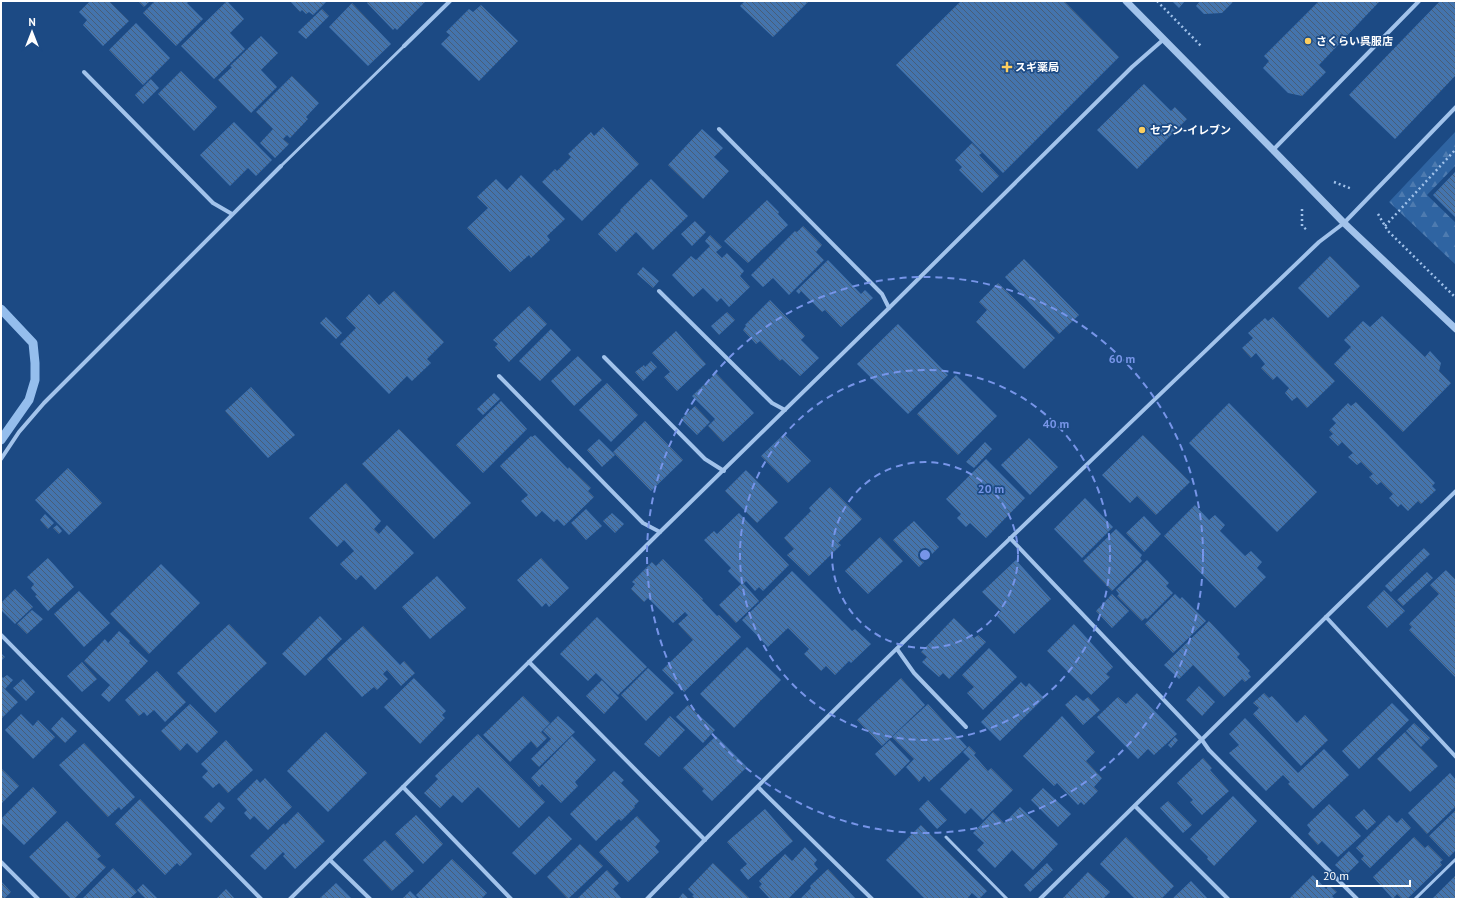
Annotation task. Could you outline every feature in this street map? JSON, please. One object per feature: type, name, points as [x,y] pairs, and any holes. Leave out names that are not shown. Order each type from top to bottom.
[{"type":"street","points":[[404,46],[450,1]]},
{"type":"street","points":[[1126,1],[1344,223],[1456,329]]},
{"type":"street","points":[[1273,150],[1419,1]]},
{"type":"street","points":[[290,899],[1132,67],[1164,39]]},
{"type":"street","points":[[84,72],[213,203],[232,214]]},
{"type":"street","points":[[647,899],[1010,538],[1319,242],[1344,223],[1456,107]]},
{"type":"street","points":[[719,129],[882,294],[889,308]]},
{"type":"street","points":[[1,459],[19,432],[44,403],[281,166]]},
{"type":"street","points":[[659,291],[772,403],[785,410]]},
{"type":"street","points":[[604,357],[705,459],[724,470]]},
{"type":"street","points":[[499,376],[642,523],[660,532]]},
{"type":"street","points":[[1040,899],[1326,617],[1456,492]]},
{"type":"street","points":[[1010,538],[1202,740],[1209,750],[1357,899]]},
{"type":"street","points":[[1326,617],[1456,757]]},
{"type":"street","points":[[1,635],[261,899]]},
{"type":"street","points":[[897,649],[914,673],[966,727]]},
{"type":"street","points":[[529,662],[705,840]]},
{"type":"street","points":[[403,787],[511,899]]},
{"type":"street","points":[[758,787],[872,899]]},
{"type":"street","points":[[1135,806],[1228,899]]},
{"type":"street","points":[[330,860],[370,899]]},
{"type":"street","points":[[1,862],[38,899]]},
{"type":"lane","points":[[281,166],[404,46]]},
{"type":"lane","points":[[946,838],[1007,899]]},
{"type":"lane","points":[[1415,899],[1456,859]]},
{"type":"path","points":[[1385,226],[1456,149]]},
{"type":"path","points":[[1305,206],[1302,210],[1302,226],[1308,230]]},
{"type":"path","points":[[1377,213],[1388,231],[1456,298]]},
{"type":"green space","points":[[1456,131],[1456,165],[1427,195],[1456,223],[1456,265],[1389,202]]},
{"type":"building","points":[[90,1],[109,1],[129,21],[103,46],[83,25],[87,20],[79,12]]},
{"type":"building","points":[[138,1],[150,1],[144,7]]},
{"type":"building","points":[[155,1],[189,1],[187,3],[203,19],[176,46],[143,13]]},
{"type":"building","points":[[227,1],[244,19],[230,33],[245,49],[214,79],[181,46]]},
{"type":"building","points":[[290,1],[327,1],[313,15],[309,12],[306,14],[302,10],[300,12]]},
{"type":"building","points":[[369,1],[426,1],[397,30],[395,28],[393,30],[367,3]]},
{"type":"building","points":[[745,1],[809,1],[773,37],[740,6]]},
{"type":"building","points":[[961,1],[1064,1],[1119,57],[1003,173],[896,65]]},
{"type":"building","points":[[1172,1],[1185,1],[1179,8]]},
{"type":"building","points":[[1200,1],[1234,1],[1222,13],[1204,14],[1196,6]]},
{"type":"building","points":[[1319,1],[1379,2],[1319,65],[1326,72],[1302,96],[1288,93],[1263,68],[1269,61],[1264,56]]},
{"type":"building","points":[[1440,1],[1456,1],[1456,75],[1395,139],[1349,95]]},
{"type":"building","points":[[352,3],[391,44],[368,66],[329,27]]},
{"type":"building","points":[[481,5],[518,41],[479,81],[441,44],[450,35],[446,32],[469,9],[473,12]]},
{"type":"building","points":[[322,9],[329,16],[306,39],[298,32]]},
{"type":"building","points":[[136,23],[170,58],[143,85],[109,50]]},
{"type":"building","points":[[261,36],[278,53],[261,70],[277,87],[251,113],[218,80],[232,67],[230,66]]},
{"type":"building","points":[[181,71],[217,107],[194,131],[158,94]]},
{"type":"building","points":[[292,76],[319,103],[306,117],[308,119],[290,138],[287,135],[283,139],[289,144],[275,158],[260,143],[273,129],[256,112]]},
{"type":"building","points":[[151,79],[159,88],[143,104],[135,95]]},
{"type":"building","points":[[1144,84],[1171,111],[1175,107],[1187,119],[1137,169],[1097,130]]},
{"type":"building","points":[[234,122],[272,160],[256,176],[248,168],[230,186],[200,155]]},
{"type":"building","points":[[603,127],[639,164],[582,221],[542,182],[555,169],[557,171],[571,157],[568,154],[591,132],[594,136]]},
{"type":"building","points":[[702,129],[723,148],[714,157],[729,171],[703,199],[668,165]]},
{"type":"building","points":[[972,143],[982,153],[979,155],[999,176],[982,193],[959,170],[962,167],[955,160]]},
{"type":"building","points":[[1456,171],[1456,218],[1433,195]]},
{"type":"building","points":[[521,175],[565,219],[547,236],[550,240],[531,258],[529,255],[510,272],[467,228],[488,208],[477,197],[496,179],[507,190]]},
{"type":"building","points":[[651,179],[688,216],[653,250],[636,232],[616,252],[598,234]]},
{"type":"building","points":[[767,200],[779,212],[778,214],[788,225],[748,263],[724,241]]},
{"type":"building","points":[[695,221],[706,232],[692,246],[681,234]]},
{"type":"building","points":[[803,226],[822,245],[816,252],[824,260],[789,295],[773,278],[763,287],[751,275],[795,231],[797,232]]},
{"type":"building","points":[[710,235],[722,247],[716,252],[722,258],[727,253],[744,271],[740,276],[750,287],[729,307],[721,298],[717,302],[703,288],[693,297],[672,275],[691,256],[696,260],[710,246],[705,241]]},
{"type":"building","points":[[1330,256],[1360,286],[1328,318],[1298,288]]},
{"type":"building","points":[[1024,259],[1079,315],[1059,334],[1005,277]]},
{"type":"building","points":[[828,260],[861,294],[865,290],[873,298],[841,327],[825,310],[822,312],[801,291],[799,294],[796,291]]},
{"type":"building","points":[[643,267],[659,281],[653,288],[637,274]]},
{"type":"building","points":[[998,283],[1055,338],[1024,369],[976,322],[987,310],[979,302]]},
{"type":"building","points":[[394,291],[444,342],[427,359],[431,363],[412,381],[407,376],[389,394],[340,344],[356,328],[346,318],[369,294],[379,305]]},
{"type":"building","points":[[770,300],[805,336],[801,340],[819,358],[800,376],[782,359],[780,361],[760,341],[756,344],[743,330],[746,326],[745,325]]},
{"type":"building","points":[[529,306],[547,324],[509,362],[495,347],[498,344],[493,340]]},
{"type":"building","points":[[727,312],[735,320],[719,335],[711,326]]},
{"type":"building","points":[[1382,316],[1425,357],[1430,351],[1441,363],[1439,371],[1451,383],[1403,432],[1334,364],[1351,347],[1344,340],[1363,321],[1370,327]]},
{"type":"building","points":[[326,317],[342,333],[336,339],[320,323]]},
{"type":"building","points":[[1273,317],[1335,381],[1307,408],[1297,397],[1292,401],[1285,393],[1289,388],[1277,376],[1273,380],[1261,368],[1265,364],[1256,353],[1251,358],[1242,348],[1253,338],[1248,333],[1265,318],[1268,321]]},
{"type":"building","points":[[898,324],[948,375],[908,414],[857,364]]},
{"type":"building","points":[[551,329],[571,350],[540,381],[519,361]]},
{"type":"building","points":[[676,331],[706,364],[677,391],[664,377],[670,372],[652,353]]},
{"type":"building","points":[[578,356],[602,380],[574,406],[551,381]]},
{"type":"building","points":[[651,361],[657,367],[643,381],[635,372],[644,365],[645,367]]},
{"type":"building","points":[[716,373],[754,413],[723,442],[708,426],[715,419],[692,396]]},
{"type":"building","points":[[956,375],[997,416],[958,455],[917,414]]},
{"type":"building","points":[[607,383],[638,415],[611,442],[579,410]]},
{"type":"building","points":[[251,387],[295,435],[268,458],[225,411]]},
{"type":"building","points":[[494,393],[500,399],[483,415],[477,409]]},
{"type":"building","points":[[501,401],[527,429],[483,473],[456,445]]},
{"type":"building","points":[[1356,402],[1435,483],[1432,486],[1436,490],[1421,504],[1418,501],[1408,511],[1401,504],[1398,507],[1389,498],[1393,494],[1381,482],[1377,485],[1369,477],[1373,474],[1361,462],[1357,465],[1348,457],[1353,453],[1342,442],[1338,446],[1329,437],[1333,434],[1329,430],[1336,423],[1332,419],[1348,403],[1351,406]]},
{"type":"building","points":[[1229,403],[1317,492],[1277,532],[1189,443]]},
{"type":"building","points":[[695,406],[710,422],[697,435],[681,419]]},
{"type":"building","points":[[645,421],[683,460],[651,491],[613,452]]},
{"type":"building","points":[[399,429],[471,503],[434,539],[362,464]]},
{"type":"building","points":[[784,434],[811,461],[788,483],[761,456]]},
{"type":"building","points":[[535,435],[568,469],[569,467],[591,488],[588,491],[594,497],[564,526],[557,519],[554,522],[542,511],[536,517],[521,501],[528,495],[500,466],[531,436],[532,437]]},
{"type":"building","points":[[1143,435],[1190,482],[1156,515],[1137,496],[1130,503],[1102,475]]},
{"type":"building","points":[[1029,438],[1058,467],[1030,495],[1001,465]]},
{"type":"building","points":[[599,439],[615,455],[602,467],[587,450]]},
{"type":"building","points":[[985,442],[992,449],[974,468],[966,462]]},
{"type":"building","points":[[986,459],[1025,498],[986,538],[970,523],[966,527],[957,518],[961,514],[946,499]]},
{"type":"building","points":[[68,468],[102,503],[69,535],[35,500]]},
{"type":"building","points":[[746,470],[778,502],[757,523],[725,491]]},
{"type":"building","points":[[346,483],[381,521],[374,529],[379,534],[387,525],[414,553],[375,590],[361,575],[356,580],[340,564],[354,551],[344,540],[337,547],[309,518]]},
{"type":"building","points":[[830,487],[862,519],[838,543],[841,545],[809,576],[787,555],[794,549],[784,538],[811,511],[809,508]]},
{"type":"building","points":[[1085,498],[1113,527],[1082,558],[1054,529]]},
{"type":"building","points":[[1195,505],[1209,520],[1215,515],[1225,525],[1220,531],[1245,556],[1251,551],[1262,562],[1257,568],[1266,577],[1235,608],[1164,536]]},
{"type":"building","points":[[586,509],[602,526],[586,540],[571,523]]},
{"type":"building","points":[[612,513],[624,524],[615,533],[603,521]]},
{"type":"building","points":[[739,513],[789,565],[763,591],[759,587],[755,591],[746,581],[742,586],[744,584],[759,601],[736,623],[719,605],[741,584],[728,571],[731,568],[704,540],[714,531],[717,534]]},
{"type":"building","points":[[45,514],[54,523],[48,529],[40,520]]},
{"type":"building","points":[[1144,516],[1161,534],[1144,552],[1126,533]]},
{"type":"building","points":[[914,521],[939,547],[919,567],[893,540]]},
{"type":"building","points":[[57,525],[62,531],[59,534],[53,528]]},
{"type":"building","points":[[1116,529],[1142,555],[1140,558],[1142,561],[1112,591],[1083,561]]},
{"type":"building","points":[[880,537],[903,561],[868,594],[845,571]]},
{"type":"building","points":[[1424,548],[1430,554],[1391,592],[1385,586]]},
{"type":"building","points":[[48,558],[74,587],[48,611],[35,596],[37,595],[31,588],[34,584],[27,577]]},
{"type":"building","points":[[541,558],[569,588],[549,607],[546,603],[542,607],[517,580]]},
{"type":"building","points":[[663,559],[703,599],[702,600],[717,616],[719,615],[741,637],[684,692],[662,670],[693,640],[678,624],[688,615],[685,612],[673,623],[648,598],[644,602],[631,589],[635,584],[632,582],[652,562],[656,566]]},
{"type":"building","points":[[1016,560],[1051,599],[1014,634],[997,616],[1001,611],[982,592]]},
{"type":"building","points":[[1147,560],[1169,583],[1166,586],[1173,593],[1147,619],[1145,618],[1142,621],[1117,596],[1119,594],[1116,590]]},
{"type":"building","points":[[161,564],[200,603],[149,654],[110,614]]},
{"type":"building","points":[[1446,570],[1456,580],[1456,678],[1409,630],[1412,627],[1409,624],[1439,594],[1430,585]]},
{"type":"building","points":[[792,571],[852,631],[855,629],[871,644],[851,663],[849,661],[835,675],[826,666],[821,671],[804,654],[809,649],[788,628],[768,647],[742,620]]},
{"type":"building","points":[[1427,572],[1433,578],[1403,606],[1397,600]]},
{"type":"building","points":[[437,576],[466,608],[430,639],[402,607]]},
{"type":"building","points":[[15,589],[33,607],[15,624],[1,610],[1,603]]},
{"type":"building","points":[[1384,590],[1405,611],[1387,628],[1367,607]]},
{"type":"building","points":[[79,591],[110,623],[84,647],[54,614]]},
{"type":"building","points":[[1112,594],[1129,611],[1112,628],[1096,611]]},
{"type":"building","points":[[1175,594],[1180,599],[1182,597],[1206,621],[1173,653],[1145,624]]},
{"type":"building","points":[[32,610],[43,619],[27,634],[17,624]]},
{"type":"building","points":[[320,616],[342,639],[305,676],[282,654]]},
{"type":"building","points":[[597,617],[647,667],[618,695],[596,673],[588,681],[560,654]]},
{"type":"building","points":[[954,618],[974,638],[978,635],[986,642],[949,679],[943,673],[939,677],[922,662],[927,657],[921,652]]},
{"type":"building","points":[[1209,621],[1240,654],[1237,657],[1250,671],[1248,673],[1251,677],[1245,682],[1242,679],[1224,697],[1193,665],[1179,679],[1164,665]]},
{"type":"building","points":[[229,624],[267,663],[215,713],[177,673]]},
{"type":"building","points":[[1074,624],[1113,667],[1106,674],[1110,677],[1091,695],[1047,651]]},
{"type":"building","points":[[363,626],[400,665],[404,661],[415,673],[401,686],[387,670],[383,674],[388,679],[377,690],[374,687],[362,697],[327,659]]},
{"type":"building","points":[[119,631],[148,661],[109,702],[101,695],[110,685],[84,661],[105,639],[108,643]]},
{"type":"building","points":[[747,647],[781,680],[734,728],[700,694]]},
{"type":"building","points":[[989,648],[1017,677],[983,710],[967,693],[974,687],[962,675]]},
{"type":"building","points":[[1,653],[5,657],[1,661]]},
{"type":"building","points":[[82,662],[97,679],[82,692],[67,676]]},
{"type":"building","points":[[648,668],[674,693],[646,721],[621,695]]},
{"type":"building","points":[[157,671],[186,702],[165,722],[154,710],[147,716],[144,712],[139,716],[125,700]]},
{"type":"building","points":[[7,675],[13,680],[5,689],[18,702],[1,719],[1,676],[3,678]]},
{"type":"building","points":[[414,678],[446,711],[442,715],[445,718],[420,744],[384,707]]},
{"type":"building","points":[[901,678],[925,705],[882,746],[857,720]]},
{"type":"building","points":[[23,679],[35,692],[26,701],[13,688]]},
{"type":"building","points":[[602,680],[619,698],[604,714],[586,696]]},
{"type":"building","points":[[1021,682],[1026,687],[1029,683],[1044,698],[1000,741],[981,722]]},
{"type":"building","points":[[1199,686],[1215,702],[1202,716],[1186,700]]},
{"type":"building","points":[[1137,693],[1177,734],[1154,755],[1148,749],[1138,759],[1097,717],[1118,697],[1126,704]]},
{"type":"building","points":[[1264,693],[1269,698],[1272,696],[1297,723],[1305,715],[1328,740],[1301,766],[1253,714],[1259,708],[1253,703]]},
{"type":"building","points":[[1076,695],[1083,701],[1088,697],[1100,710],[1083,725],[1065,705]]},
{"type":"building","points":[[523,696],[550,723],[541,732],[547,738],[537,748],[531,741],[510,762],[483,735]]},
{"type":"building","points":[[1392,703],[1409,720],[1359,769],[1342,751]]},
{"type":"building","points":[[190,704],[218,732],[197,753],[187,743],[180,751],[161,731]]},
{"type":"building","points":[[928,704],[967,747],[929,782],[924,776],[919,782],[906,767],[914,759],[892,737]]},
{"type":"building","points":[[688,705],[715,730],[703,743],[676,717]]},
{"type":"building","points":[[21,714],[33,726],[38,720],[55,737],[33,759],[5,730]]},
{"type":"building","points":[[558,716],[575,732],[539,767],[531,759],[551,739],[543,731]]},
{"type":"building","points":[[670,716],[685,730],[659,757],[644,744]]},
{"type":"building","points":[[1062,716],[1095,752],[1086,761],[1102,778],[1094,787],[1098,791],[1084,805],[1081,802],[1078,805],[1057,783],[1054,786],[1023,756]]},
{"type":"building","points":[[62,717],[77,731],[65,743],[51,729]]},
{"type":"building","points":[[1245,718],[1298,773],[1324,749],[1349,775],[1313,809],[1288,784],[1290,782],[1283,775],[1266,791],[1229,753],[1239,745],[1229,734]]},
{"type":"building","points":[[1414,723],[1430,738],[1421,747],[1406,731]]},
{"type":"building","points":[[326,732],[367,773],[328,812],[287,771]]},
{"type":"building","points":[[1405,732],[1438,766],[1410,792],[1377,759]]},
{"type":"building","points":[[478,734],[545,802],[519,828],[478,787],[462,803],[453,795],[440,808],[424,793],[438,779],[435,776]]},
{"type":"building","points":[[572,736],[596,760],[575,782],[578,786],[561,803],[542,784],[539,787],[531,778]]},
{"type":"building","points":[[716,736],[747,767],[712,801],[702,791],[704,789],[683,768]]},
{"type":"building","points":[[1175,737],[1178,740],[1171,748],[1168,745]]},
{"type":"building","points":[[226,740],[253,770],[228,793],[219,783],[213,788],[202,777],[208,771],[201,764]]},
{"type":"building","points":[[890,740],[910,761],[895,776],[875,754]]},
{"type":"building","points":[[84,743],[135,797],[121,810],[119,807],[108,817],[59,765]]},
{"type":"building","points":[[969,746],[976,753],[974,755],[988,771],[991,768],[1013,790],[983,820],[971,808],[965,814],[940,789],[970,759],[963,752]]},
{"type":"building","points":[[1203,758],[1212,768],[1210,770],[1229,791],[1202,815],[1190,802],[1193,800],[1177,783]]},
{"type":"building","points":[[1,768],[19,786],[1,804]]},
{"type":"building","points":[[614,771],[624,780],[621,783],[639,801],[621,821],[619,819],[596,841],[570,814]]},
{"type":"building","points":[[1450,773],[1456,780],[1456,806],[1427,834],[1408,813]]},
{"type":"building","points":[[265,778],[292,807],[268,830],[254,816],[250,820],[244,813],[247,810],[237,799],[257,779],[260,783]]},
{"type":"building","points":[[33,787],[57,812],[24,845],[1,823],[1,819]]},
{"type":"building","points":[[1043,788],[1071,814],[1058,827],[1031,800]]},
{"type":"building","points":[[1233,796],[1257,821],[1214,866],[1207,859],[1208,857],[1190,839]]},
{"type":"building","points":[[140,799],[192,854],[180,866],[177,863],[165,875],[115,824]]},
{"type":"building","points":[[928,800],[947,820],[937,829],[919,809]]},
{"type":"building","points":[[1168,801],[1192,825],[1183,833],[1160,808]]},
{"type":"building","points":[[219,802],[225,808],[211,823],[204,817]]},
{"type":"building","points":[[1329,804],[1361,836],[1338,857],[1322,841],[1318,845],[1308,834],[1311,830],[1307,825]]},
{"type":"building","points":[[1020,807],[1058,844],[1033,870],[1012,850],[995,868],[977,850],[984,843],[973,833],[993,812],[1004,823]]},
{"type":"building","points":[[765,809],[793,841],[748,880],[740,870],[747,864],[727,842]]},
{"type":"building","points":[[1364,809],[1376,822],[1367,830],[1355,817]]},
{"type":"building","points":[[1456,810],[1456,850],[1449,857],[1429,836]]},
{"type":"building","points":[[298,812],[325,841],[295,869],[283,856],[285,854],[283,852],[265,870],[250,856],[284,823],[285,825]]},
{"type":"building","points":[[416,815],[443,844],[423,864],[395,834]]},
{"type":"building","points":[[1389,815],[1397,823],[1402,818],[1411,828],[1370,868],[1361,859],[1364,856],[1356,848]]},
{"type":"building","points":[[549,816],[572,839],[535,875],[512,853]]},
{"type":"building","points":[[637,816],[660,841],[655,847],[659,852],[628,882],[599,852]]},
{"type":"building","points":[[67,821],[101,856],[97,859],[106,867],[74,899],[71,899],[29,857]]},
{"type":"building","points":[[921,825],[987,891],[979,899],[972,893],[967,899],[925,899],[886,860]]},
{"type":"building","points":[[1126,837],[1174,886],[1161,899],[1135,899],[1100,864]]},
{"type":"building","points":[[1414,837],[1425,848],[1428,845],[1443,860],[1440,862],[1442,865],[1407,899],[1402,899],[1397,894],[1393,899],[1373,877]]},
{"type":"building","points":[[385,840],[414,871],[392,891],[363,860]]},
{"type":"building","points":[[580,844],[603,866],[568,899],[547,877]]},
{"type":"building","points":[[805,847],[817,860],[814,864],[818,869],[788,899],[770,899],[759,887],[762,884],[759,881],[785,854],[792,861]]},
{"type":"building","points":[[1349,851],[1359,862],[1346,875],[1335,865]]},
{"type":"building","points":[[452,859],[487,893],[481,899],[420,899],[416,895]]},
{"type":"building","points":[[713,863],[750,899],[695,899],[692,896],[694,895],[688,889]]},
{"type":"building","points":[[1047,863],[1053,870],[1030,892],[1024,885]]},
{"type":"building","points":[[113,868],[137,892],[129,899],[82,899]]},
{"type":"building","points":[[828,869],[856,899],[800,899],[811,888],[810,886]]},
{"type":"building","points":[[607,870],[619,883],[613,889],[621,898],[620,899],[577,899]]},
{"type":"building","points":[[1088,872],[1110,892],[1103,899],[1062,899]]},
{"type":"building","points":[[1313,875],[1326,889],[1329,885],[1337,892],[1332,896],[1335,899],[1289,899]]},
{"type":"building","points":[[1455,876],[1456,899],[1432,899]]},
{"type":"building","points":[[1,881],[11,892],[4,899],[1,899]]},
{"type":"building","points":[[1191,881],[1208,899],[1172,899]]},
{"type":"building","points":[[336,883],[352,899],[319,899]]},
{"type":"building","points":[[143,884],[158,899],[146,899],[137,890]]},
{"type":"building","points":[[226,889],[235,899],[216,899]]},
{"type":"building","points":[[410,891],[418,899],[402,899]]},
{"type":"building","points":[[683,893],[689,899],[678,899]]},
{"type":"waterway","points":[[1,309],[33,343],[35,363],[35,380],[29,400],[1,440]]},
{"type":"place","name":"さくらい呉服店","points":[[1308,41]]},
{"type":"place","name":"スギ薬局","points":[[1007,67]]},
{"type":"place","name":"セブン-イレブン","points":[[1142,130]]}]
